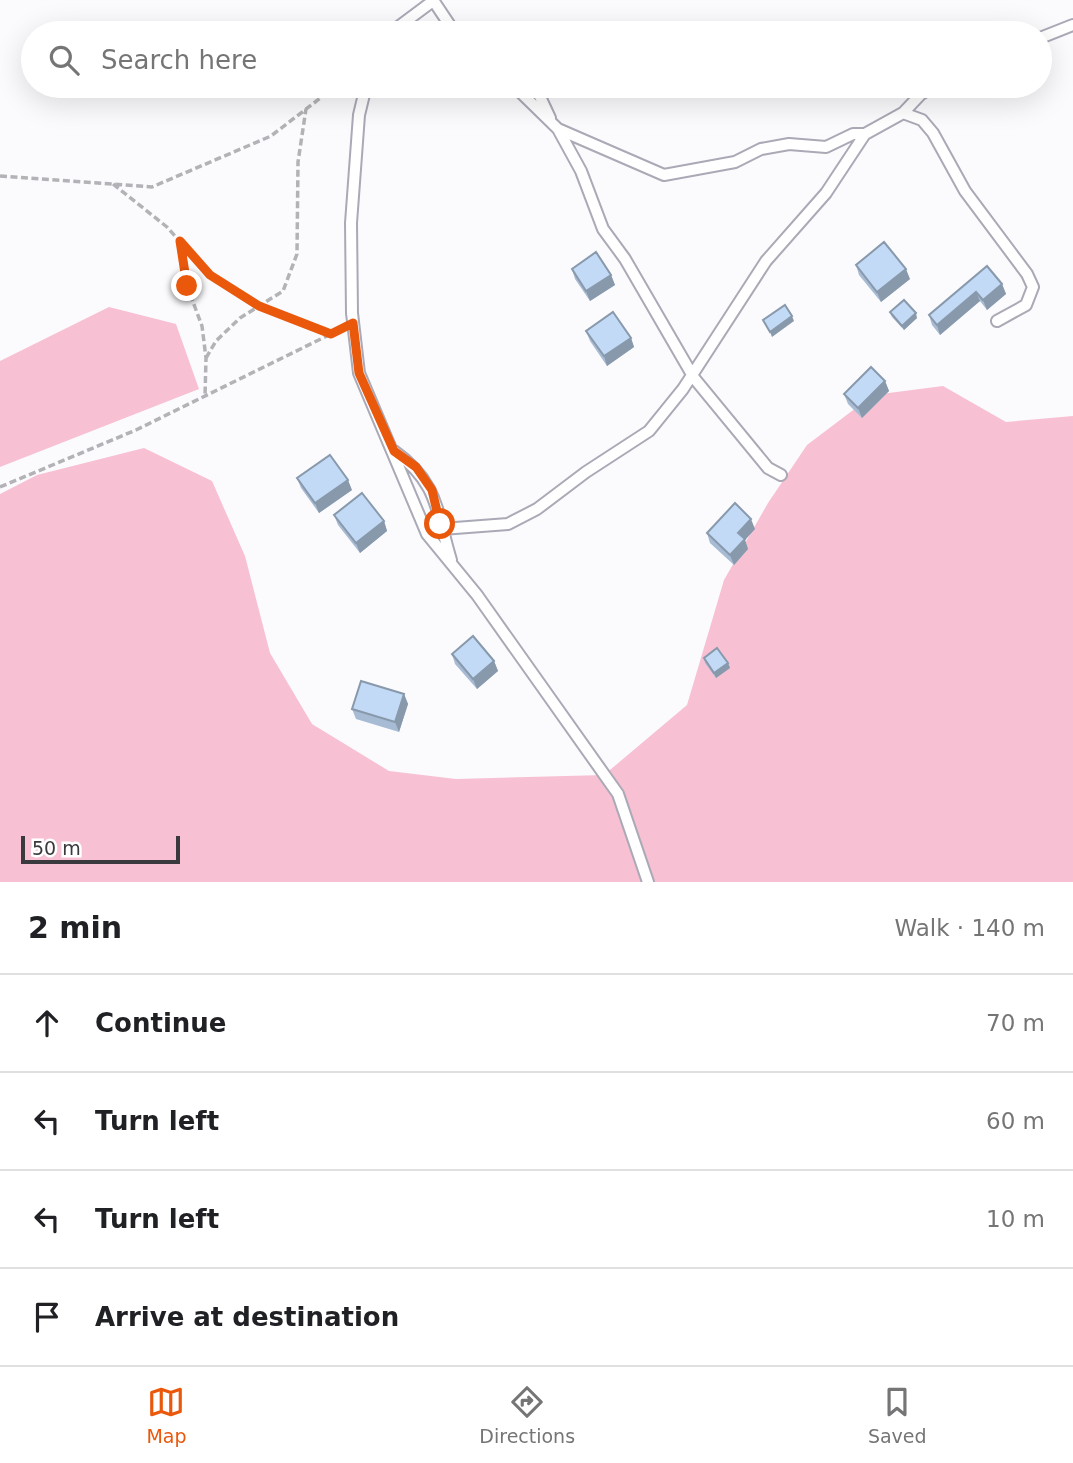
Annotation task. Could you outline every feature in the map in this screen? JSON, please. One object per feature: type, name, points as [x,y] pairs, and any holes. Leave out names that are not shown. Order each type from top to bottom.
[{"type":"lane","points":[[406,21],[433,1],[447,21]]},
{"type":"lane","points":[[1052,33],[1073,25]]},
{"type":"lane","points":[[363,98],[359,115],[351,223],[353,323],[359,373],[427,534],[618,794],[648,882]]},
{"type":"lane","points":[[527,98],[555,125],[664,175],[735,162],[761,149],[789,144],[826,147],[853,134],[865,134]]},
{"type":"lane","points":[[541,98],[581,170],[603,229],[625,259],[692,373],[768,468],[781,475]]},
{"type":"lane","points":[[442,530],[508,524],[537,509],[586,472],[649,431],[692,373],[766,261],[826,193],[865,134],[903,113],[917,98]]},
{"type":"lane","points":[[903,113],[922,120],[933,133],[965,191],[1027,274],[1033,287],[1026,305],[997,321]]},
{"type":"lane","points":[[394,451],[416,467],[432,490],[453,566]]},
{"type":"path","points":[[0,176],[152,187],[271,136],[320,98]]},
{"type":"path","points":[[206,358],[216,341],[259,306],[283,291],[297,254],[298,162],[306,109]]},
{"type":"path","points":[[111,183],[167,227],[210,275],[259,306],[331,334]]},
{"type":"path","points":[[180,241],[187,286],[202,326],[206,358],[205,396]]},
{"type":"path","points":[[0,487],[136,430],[353,323]]},
{"type":"shaded area","points":[[109,307],[176,324],[199,389],[0,467],[0,361]]},
{"type":"shaded area","points":[[943,386],[1006,422],[1073,416],[1073,882],[0,882],[0,494],[37,475],[144,448],[212,481],[245,556],[270,653],[312,724],[389,771],[456,779],[604,775],[687,705],[724,580],[768,503],[807,445],[873,395]]},
{"type":"building","points":[[884,242],[906,269],[877,292],[856,265]]},
{"type":"building","points":[[596,252],[611,275],[586,291],[572,269]]},
{"type":"building","points":[[987,266],[1002,284],[983,300],[976,292],[937,325],[929,315]]},
{"type":"building","points":[[904,300],[916,313],[902,326],[890,312]]},
{"type":"building","points":[[785,305],[792,316],[770,332],[763,320]]},
{"type":"building","points":[[613,312],[631,338],[604,356],[586,331]]},
{"type":"building","points":[[871,367],[885,381],[858,408],[844,394]]},
{"type":"building","points":[[330,455],[348,480],[315,503],[297,478]]},
{"type":"building","points":[[362,493],[384,521],[356,543],[334,515]]},
{"type":"building","points":[[735,503],[751,519],[738,533],[745,539],[730,555],[707,533]]},
{"type":"building","points":[[473,636],[494,661],[473,679],[452,654]]},
{"type":"building","points":[[717,648],[728,663],[714,673],[704,658]]},
{"type":"building","points":[[361,681],[404,694],[395,722],[352,709]]},
{"type":"route","points":[[187,286],[180,241],[210,275],[269,312],[331,334],[353,323],[359,373],[394,451],[416,467],[432,490],[440,524]]}]
